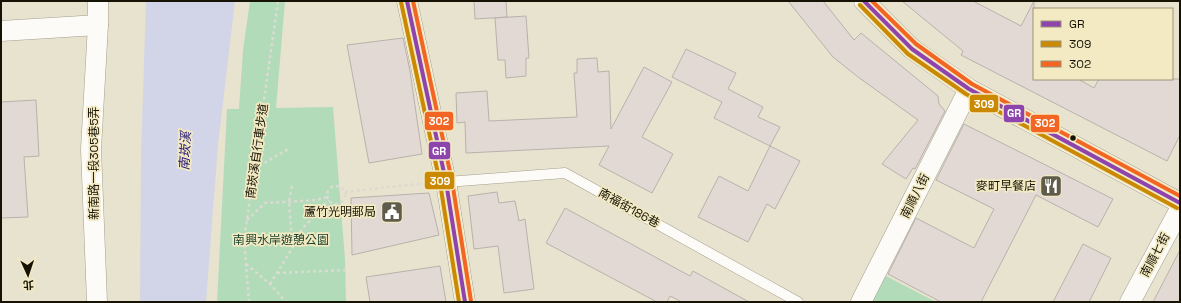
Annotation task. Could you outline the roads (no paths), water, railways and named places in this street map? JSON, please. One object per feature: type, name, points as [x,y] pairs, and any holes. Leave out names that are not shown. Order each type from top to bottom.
[{"type":"street","name":"新南路一段305巷5弄","points":[[98,1],[92,149],[98,302]]},
{"type":"street","points":[[406,1],[446,182],[465,302]]},
{"type":"street","points":[[864,1],[912,49],[969,89],[1180,203]]},
{"type":"street","points":[[1,31],[98,25]]},
{"type":"street","name":"南順八街","points":[[860,302],[969,89]]},
{"type":"street","name":"南順七街","points":[[1130,302],[1180,209]]},
{"type":"lane","name":"南福街186巷","points":[[446,182],[565,173],[798,302]]},
{"type":"water","name":"南崁溪","points":[[146,1],[235,1],[218,145],[206,302],[140,302],[141,156]]},
{"type":"place","name":"麥町早餐店","points":[[1051,186]]},
{"type":"place","name":"蘆竹光明郵局","points":[[392,212]]},
{"type":"park label","name":"南興水岸遊憩公園","points":[[281,240]]}]
